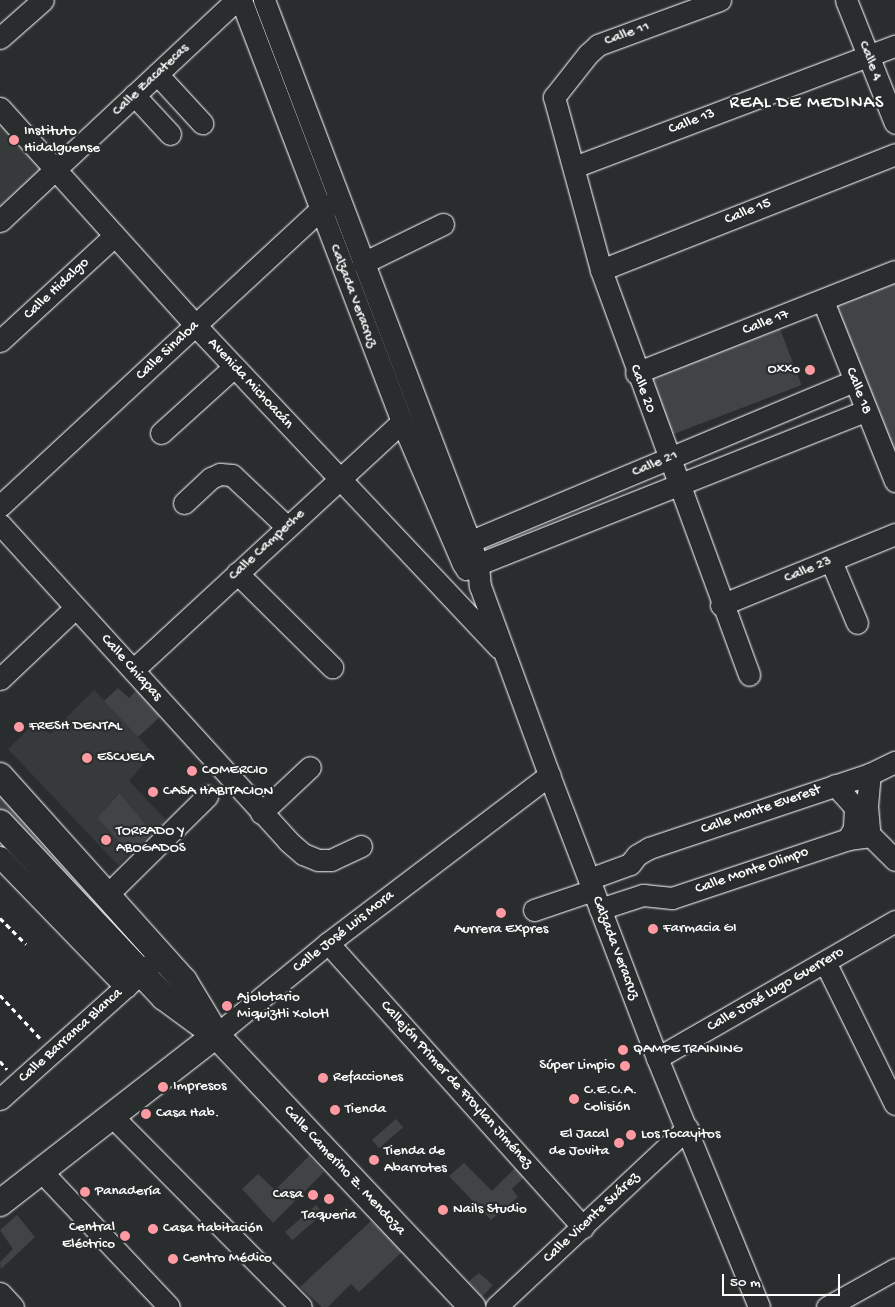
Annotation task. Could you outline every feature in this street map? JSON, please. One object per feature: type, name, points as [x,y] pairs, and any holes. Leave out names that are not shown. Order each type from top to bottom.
[{"type":"main road","points":[[0,776],[184,981],[216,1035]]},
{"type":"main road","points":[[0,822],[134,980],[164,997],[216,1035]]},
{"type":"main road","name":"Calle José Luis Mora","points":[[0,1203],[216,1035]]},
{"type":"main road","name":"Calle Camerino Z. Mendoza","points":[[216,1035],[472,1307]]},
{"type":"street","points":[[0,38],[43,0]]},
{"type":"street","name":"Calle Zacatecas","points":[[0,221],[236,0]]},
{"type":"street","name":"Calzada Veracruz","points":[[241,0],[402,422],[463,545]]},
{"type":"street","name":"Calzada Veracruz","points":[[264,0],[340,200],[463,545],[480,586],[549,776],[657,1058],[759,1307]]},
{"type":"street","name":"Calle 11","points":[[554,97],[588,54],[598,45],[720,0]]},
{"type":"street","name":"Calle 4","points":[[846,0],[895,123]]},
{"type":"street","name":"Calle 13","points":[[574,167],[895,46]]},
{"type":"street","points":[[157,74],[202,123]]},
{"type":"street","points":[[134,95],[170,134]]},
{"type":"street","name":"Calle 20","points":[[554,97],[601,270],[667,458],[749,675]]},
{"type":"street","name":"Avenida Michoacán","points":[[0,108],[196,326],[339,480],[505,654]]},
{"type":"street","name":"Calle 15","points":[[601,270],[895,154]]},
{"type":"street","name":"Calle Sinaloa","points":[[0,506],[320,210],[340,200]]},
{"type":"street","points":[[363,264],[443,224]]},
{"type":"street","name":"Calle Hidalgo","points":[[0,341],[114,236]]},
{"type":"street","name":"Calle 17","points":[[636,373],[895,271]]},
{"type":"street","name":"Calle 18","points":[[823,300],[865,411],[895,481]]},
{"type":"street","points":[[161,432],[234,367]]},
{"type":"street","name":"Calle 21","points":[[463,545],[854,381]]},
{"type":"street","name":"Calle 21","points":[[472,567],[865,411]]},
{"type":"street","name":"Calle Campeche","points":[[133,670],[402,422]]},
{"type":"street","points":[[184,503],[211,478],[220,474],[232,475],[287,527]]},
{"type":"street","name":"Calle Chiapas","points":[[0,524],[261,813],[303,854],[318,860],[330,860],[361,846]]},
{"type":"street","name":"Calle 23","points":[[721,605],[895,534]]},
{"type":"street","points":[[831,561],[856,623]]},
{"type":"street","points":[[237,573],[332,667]]},
{"type":"street","points":[[0,679],[76,608]]},
{"type":"street","name":"Calle Monte Everest","points":[[594,893],[630,864],[637,854],[649,848],[870,774],[895,762]]},
{"type":"street","points":[[261,813],[310,767]]},
{"type":"street","points":[[870,774],[867,806],[871,836],[895,860]]},
{"type":"street","name":"Calle José Luis Mora","points":[[216,1035],[328,943],[549,776]]},
{"type":"street","points":[[835,785],[855,807],[854,828],[848,839]]},
{"type":"street","points":[[107,895],[207,796]]},
{"type":"street","name":"Calle Monte Olimpo","points":[[594,893],[672,898],[848,839],[871,836]]},
{"type":"street","points":[[0,857],[134,980]]},
{"type":"street","points":[[630,864],[643,895]]},
{"type":"street","points":[[534,910],[594,893]]},
{"type":"street","name":"Calle José Lugo Guerrero","points":[[657,1058],[895,921]]},
{"type":"street","name":"Callejón Primer de Froylan Jiménez","points":[[328,943],[583,1227]]},
{"type":"street","name":"Calle Barranca Blanca","points":[[0,1099],[161,955]]},
{"type":"street","points":[[825,962],[895,1104]]},
{"type":"street","points":[[111,1116],[301,1307]]},
{"type":"street","name":"Calle Vicente Suárez","points":[[496,1307],[687,1128]]},
{"type":"street","points":[[42,1172],[169,1307]]},
{"type":"street","points":[[827,1307],[895,1269]]},
{"type":"street","points":[[0,1293],[13,1307]]},
{"type":"path","points":[[0,918],[26,944]]},
{"type":"path","points":[[0,995],[52,1051]]},
{"type":"shaded area","name":"Instituto Hidalguense","points":[[0,110],[54,170],[0,220]]},
{"type":"shaded area","points":[[895,281],[895,463],[836,310],[840,303]]},
{"type":"shaded area","points":[[780,329],[802,385],[667,437],[646,381]]},
{"type":"shaded area","points":[[118,688],[129,698],[137,690],[161,716],[138,737],[104,701]]},
{"type":"shaded area","name":"ESCUELA","points":[[94,690],[153,753],[129,781],[166,820],[153,833],[118,793],[97,818],[130,853],[118,865],[8,749],[37,721],[50,734]]},
{"type":"shaded area","points":[[0,789],[113,921],[112,925],[0,809]]},
{"type":"shaded area","points":[[119,793],[153,833],[130,853],[97,818]]},
{"type":"shaded area","points":[[396,1119],[403,1127],[379,1148],[372,1140]]},
{"type":"shaded area","points":[[309,1156],[324,1172],[273,1223],[242,1189],[258,1174],[275,1190]]},
{"type":"shaded area","points":[[464,1163],[492,1191],[519,1164],[527,1174],[512,1189],[518,1197],[491,1220],[449,1176]]},
{"type":"shaded area","points":[[316,1205],[323,1213],[292,1240],[285,1232]]},
{"type":"shaded area","points":[[17,1215],[35,1237],[1,1269],[0,1262],[13,1249],[0,1230]]},
{"type":"shaded area","points":[[371,1221],[404,1250],[359,1292],[351,1284],[328,1307],[322,1307],[300,1287]]},
{"type":"shaded area","points":[[479,1273],[493,1285],[482,1297],[468,1282]]},
{"type":"place","name":"Instituto Hidalguense","points":[[14,140]]},
{"type":"place","name":"Oxxo","points":[[810,370]]},
{"type":"place","name":"FRESH DENTAL","points":[[19,727]]},
{"type":"place","name":"ESCUELA","points":[[87,758]]},
{"type":"place","name":"COMERCIO","points":[[192,771]]},
{"type":"place","name":"CASA HABITACION","points":[[153,792]]},
{"type":"place","name":"TORRADO Y ABOGADOS","points":[[106,840]]},
{"type":"place","name":"Aurrera Expres","points":[[501,913]]},
{"type":"place","name":"Farmacia GI","points":[[653,929]]},
{"type":"place","name":"Ajolotario Miquiztli Xolotl","points":[[227,1006]]},
{"type":"place","name":"QAMPE TRAINING","points":[[623,1050]]},
{"type":"place","name":"Súper Limpio","points":[[625,1066]]},
{"type":"place","name":"Refacciones","points":[[323,1078]]},
{"type":"place","name":"Impresos","points":[[163,1087]]},
{"type":"place","name":"C.E.C.A. Colisión","points":[[574,1099]]},
{"type":"place","name":"Tienda","points":[[335,1110]]},
{"type":"place","name":"Casa Hab.","points":[[146,1114]]},
{"type":"place","name":"Los Tocayitos","points":[[631,1135]]},
{"type":"place","name":"El Jacal de Jovita","points":[[619,1143]]},
{"type":"place","name":"Tienda de Abarrotes","points":[[374,1160]]},
{"type":"place","name":"Panadería","points":[[85,1192]]},
{"type":"place","name":"Casa","points":[[313,1195]]},
{"type":"place","name":"Taqueria","points":[[329,1199]]},
{"type":"place","name":"Nails Studio","points":[[443,1210]]},
{"type":"place","name":"Casa Habitación","points":[[153,1229]]},
{"type":"place","name":"Central Eléctrico","points":[[125,1236]]},
{"type":"place","name":"Centro Médico","points":[[173,1259]]},
{"type":"district","name":"REAL DE MEDINAS","points":[[807,104]]}]
